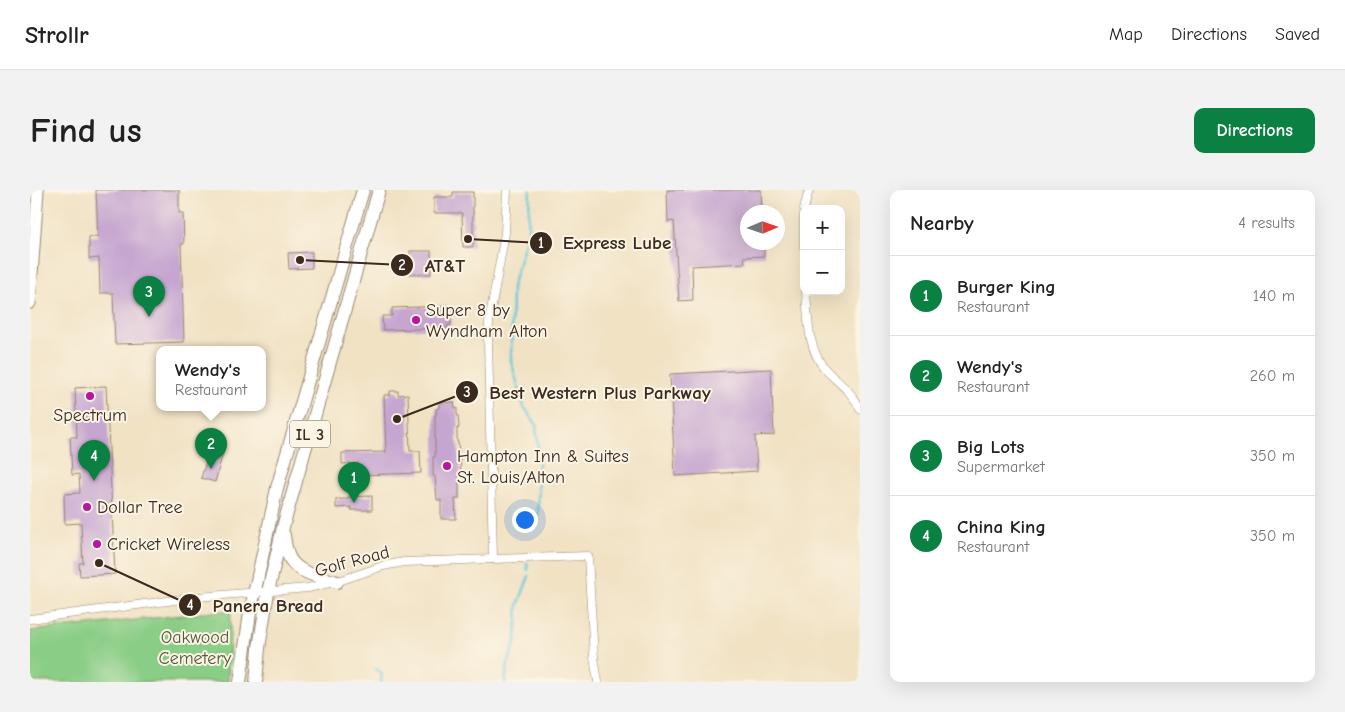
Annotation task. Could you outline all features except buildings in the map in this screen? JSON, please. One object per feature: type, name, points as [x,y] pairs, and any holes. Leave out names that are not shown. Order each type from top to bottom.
[{"type":"main road","name":"IL 3","points":[[240,682],[250,613],[277,488],[363,190]]},
{"type":"main road","name":"IL 3","points":[[256,682],[259,648],[268,592],[283,527],[379,190]]},
{"type":"main road","points":[[283,527],[286,548],[296,566],[337,582]]},
{"type":"street","points":[[30,303],[38,190]]},
{"type":"street","points":[[493,559],[488,340],[491,308],[505,233],[507,190]]},
{"type":"street","points":[[805,205],[809,190]]},
{"type":"street","points":[[806,295],[809,328],[817,357],[826,371],[839,381],[853,397],[860,409]]},
{"type":"street","name":"Golf Road","points":[[30,619],[198,597],[308,588],[337,582],[383,566],[404,562],[588,556],[594,657],[598,682]]},
{"type":"green space","name":"Oakwood Cemetery","points":[[231,610],[228,682],[30,682],[30,631]]},
{"type":"waterway","points":[[530,190],[528,232],[512,287],[511,361],[524,407],[536,424],[539,459],[538,516]]},
{"type":"waterway","points":[[527,563],[528,570]]},
{"type":"waterway","points":[[505,682],[508,664],[516,640],[518,605],[529,576]]},
{"type":"waterway","points":[[376,669],[382,673],[381,682]]},
{"type":"place","name":"Express Lube","points":[[468,239]]},
{"type":"place","name":"AT&T","points":[[300,260]]},
{"type":"place","name":"Big Lots","points":[[149,317]]},
{"type":"place","name":"Super 8 by Wyndham Alton","points":[[416,320]]},
{"type":"place","name":"Spectrum","points":[[90,396]]},
{"type":"place","name":"Best Western Plus Parkway","points":[[397,419]]},
{"type":"place","name":"Hampton Inn & Suites St. Louis/Alton","points":[[447,466]]},
{"type":"place","name":"Wendy's","points":[[211,469]]},
{"type":"place","name":"China King","points":[[94,481]]},
{"type":"place","name":"Burger King","points":[[354,503]]},
{"type":"place","name":"Dollar Tree","points":[[87,507]]},
{"type":"place","name":"Cricket Wireless","points":[[97,544]]},
{"type":"place","name":"Panera Bread","points":[[99,563]]}]
